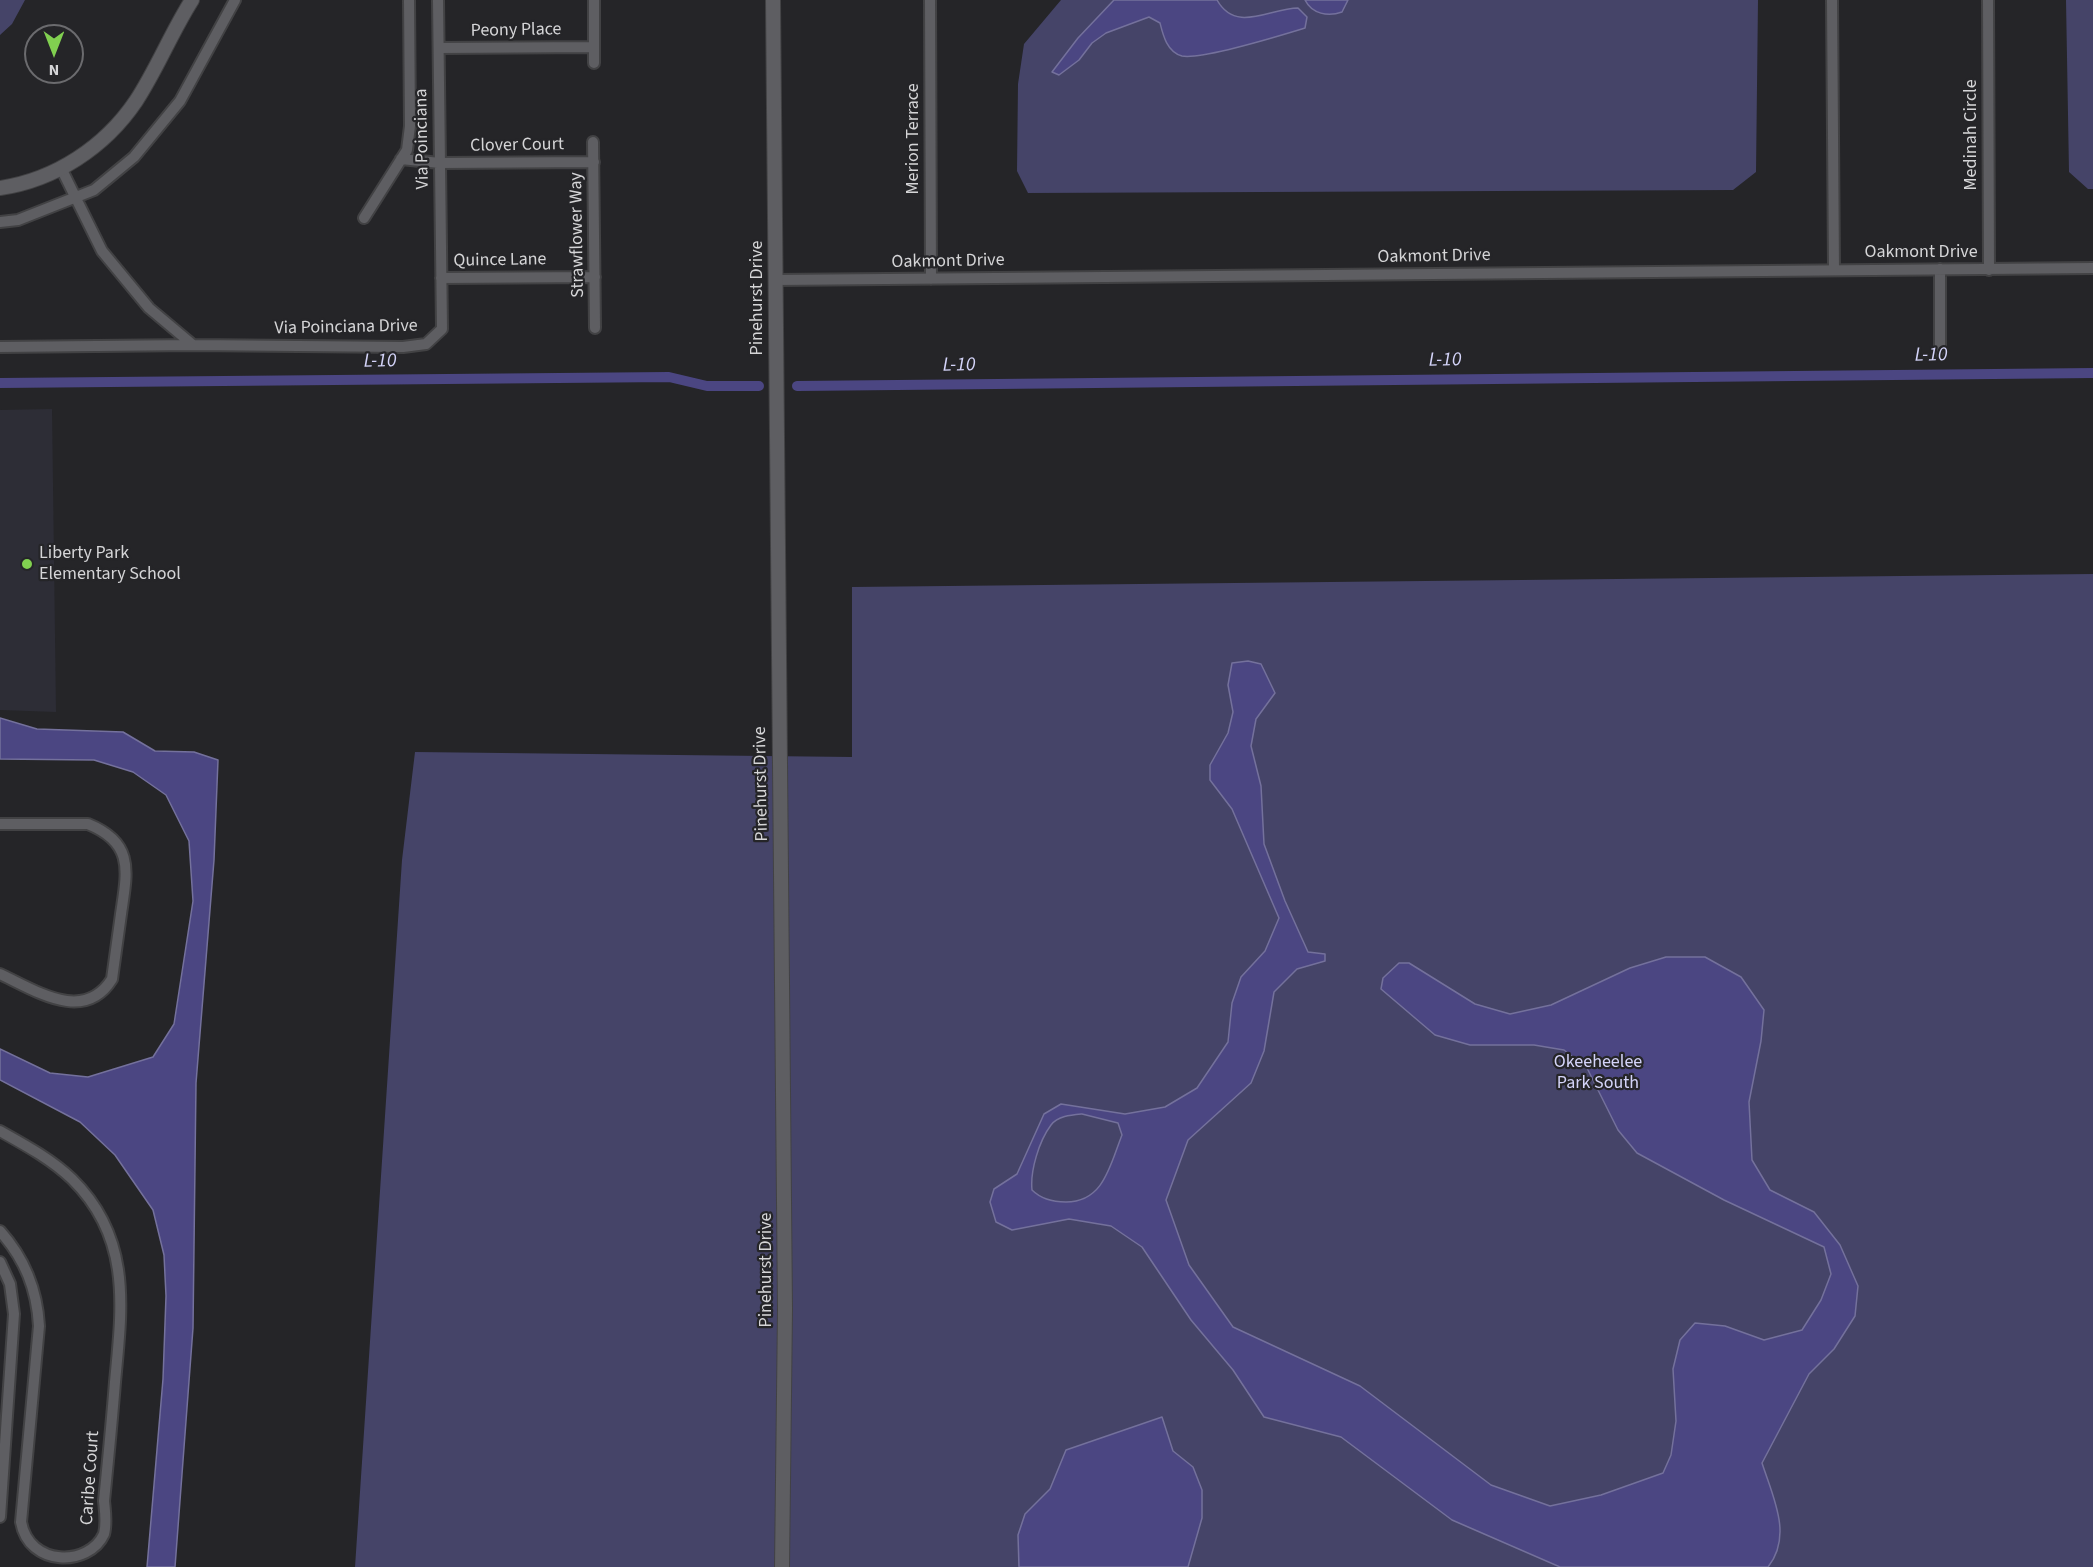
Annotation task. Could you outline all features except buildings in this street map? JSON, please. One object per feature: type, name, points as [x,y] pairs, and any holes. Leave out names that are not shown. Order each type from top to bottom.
[{"type":"street","points":[[0,188],[34,180],[61,168],[102,139],[125,115],[144,88],[192,0]]},
{"type":"street","points":[[0,222],[18,220],[93,190],[134,157],[180,101],[235,0]]},
{"type":"street","points":[[364,218],[407,150],[410,126],[409,0]]},
{"type":"street","name":"Via Poinciana","points":[[438,0],[441,278]]},
{"type":"street","points":[[594,0],[594,63]]},
{"type":"street","name":"Pinehurst Drive","points":[[773,0],[785,1309],[782,1567]]},
{"type":"street","name":"Merion Terrace","points":[[930,0],[931,279]]},
{"type":"street","points":[[1832,0],[1834,268]]},
{"type":"street","name":"Medinah Circle","points":[[1988,0],[1989,270]]},
{"type":"street","name":"Peony Place","points":[[439,48],[594,47]]},
{"type":"street","name":"Strawflower Way","points":[[593,142],[596,328]]},
{"type":"street","points":[[401,159],[440,163]]},
{"type":"street","name":"Clover Court","points":[[440,163],[594,162]]},
{"type":"street","points":[[61,168],[102,251],[149,308],[193,345]]},
{"type":"street","name":"Oakmont Drive","points":[[776,280],[1834,268],[1989,270],[2093,268]]},
{"type":"street","points":[[1940,269],[1940,352]]},
{"type":"street","name":"Quince Lane","points":[[441,278],[595,277]]},
{"type":"street","name":"Via Poinciana Drive","points":[[0,347],[193,345],[403,347],[426,344],[442,329],[441,278]]},
{"type":"street","points":[[0,824],[88,824],[101,829],[117,843],[128,870],[112,979],[101,993],[88,1000],[66,1002],[0,974]]},
{"type":"street","name":"Caribe Court","points":[[0,1131],[55,1164],[82,1191],[107,1229],[118,1265],[122,1311],[104,1501],[105,1526],[96,1547],[85,1557],[71,1562],[56,1562],[42,1557],[31,1547],[23,1534],[21,1522],[39,1326],[38,1309],[26,1267],[0,1231]]},
{"type":"street","points":[[0,1262],[10,1284],[14,1314],[0,1517]]},
{"type":"shaded area","points":[[1114,0],[1217,0],[1234,16],[1254,17],[1298,8],[1307,17],[1305,28],[1242,46],[1206,54],[1182,56],[1173,51],[1166,42],[1160,23],[1149,17],[1106,33],[1092,43],[1079,60],[1059,75],[1052,72],[1078,38]]},
{"type":"shaded area","points":[[1305,0],[1348,0],[1342,12],[1331,14],[1316,11]]},
{"type":"shaded area","name":"Liberty Park Elementary School","points":[[52,409],[56,712],[0,710],[0,410]]},
{"type":"shaded area","points":[[1248,661],[1261,664],[1275,693],[1256,719],[1251,746],[1261,786],[1264,844],[1285,901],[1308,952],[1325,954],[1325,961],[1297,969],[1274,992],[1264,1051],[1251,1083],[1188,1140],[1166,1200],[1189,1265],[1233,1327],[1360,1386],[1491,1485],[1550,1506],[1601,1495],[1663,1473],[1671,1455],[1676,1421],[1673,1369],[1680,1340],[1695,1323],[1725,1326],[1764,1340],[1802,1330],[1821,1300],[1831,1274],[1824,1247],[1724,1200],[1637,1153],[1618,1130],[1587,1068],[1564,1050],[1534,1045],[1470,1045],[1435,1035],[1381,989],[1383,978],[1399,963],[1409,963],[1475,1004],[1510,1014],[1551,1005],[1630,968],[1666,957],[1705,957],[1741,977],[1764,1010],[1761,1041],[1749,1102],[1752,1160],[1770,1190],[1814,1212],[1840,1245],[1858,1286],[1855,1316],[1834,1349],[1809,1374],[1762,1463],[1775,1503],[1780,1529],[1775,1555],[1768,1567],[1560,1567],[1452,1520],[1341,1437],[1264,1417],[1233,1370],[1191,1320],[1142,1247],[1111,1226],[1069,1219],[1012,1230],[996,1222],[990,1202],[994,1189],[1017,1174],[1044,1114],[1061,1104],[1125,1114],[1165,1107],[1197,1088],[1228,1042],[1232,1003],[1241,977],[1265,951],[1279,918],[1232,809],[1210,780],[1210,765],[1228,733],[1233,712],[1228,685],[1232,663]],"holes":[[[1082,1114],[1118,1123],[1122,1135],[1114,1158],[1104,1180],[1089,1196],[1066,1202],[1056,1201],[1043,1198],[1032,1190],[1032,1174],[1036,1156],[1054,1122],[1065,1116]]]},
{"type":"shaded area","points":[[0,718],[37,729],[123,732],[155,751],[194,752],[218,760],[214,860],[196,1083],[193,1328],[175,1567],[147,1567],[163,1379],[166,1296],[164,1255],[153,1210],[115,1155],[80,1122],[0,1080],[0,1049],[50,1073],[88,1077],[153,1057],[174,1024],[193,901],[189,841],[166,795],[133,772],[94,760],[0,759]]},
{"type":"shaded area","points":[[1162,1417],[1173,1451],[1193,1467],[1202,1490],[1202,1518],[1188,1567],[1019,1567],[1018,1535],[1025,1514],[1050,1489],[1066,1450]]},
{"type":"green space","points":[[0,0],[25,0],[12,24],[0,35]]},
{"type":"green space","points":[[1061,0],[1758,0],[1756,172],[1733,190],[1028,193],[1017,171],[1018,84],[1024,44]]},
{"type":"green space","points":[[2066,0],[2093,0],[2093,189],[2088,189],[2069,172]]},
{"type":"green space","name":"Okeeheelee Park South","points":[[2093,574],[2093,1567],[355,1567],[402,860],[415,752],[852,757],[852,587]]},
{"type":"waterway","name":"L-10","points":[[797,386],[2093,373]]},
{"type":"waterway","name":"L-10","points":[[0,383],[669,377],[707,386],[759,386]]},
{"type":"place","name":"Liberty Park Elementary School","points":[[27,564]]}]
